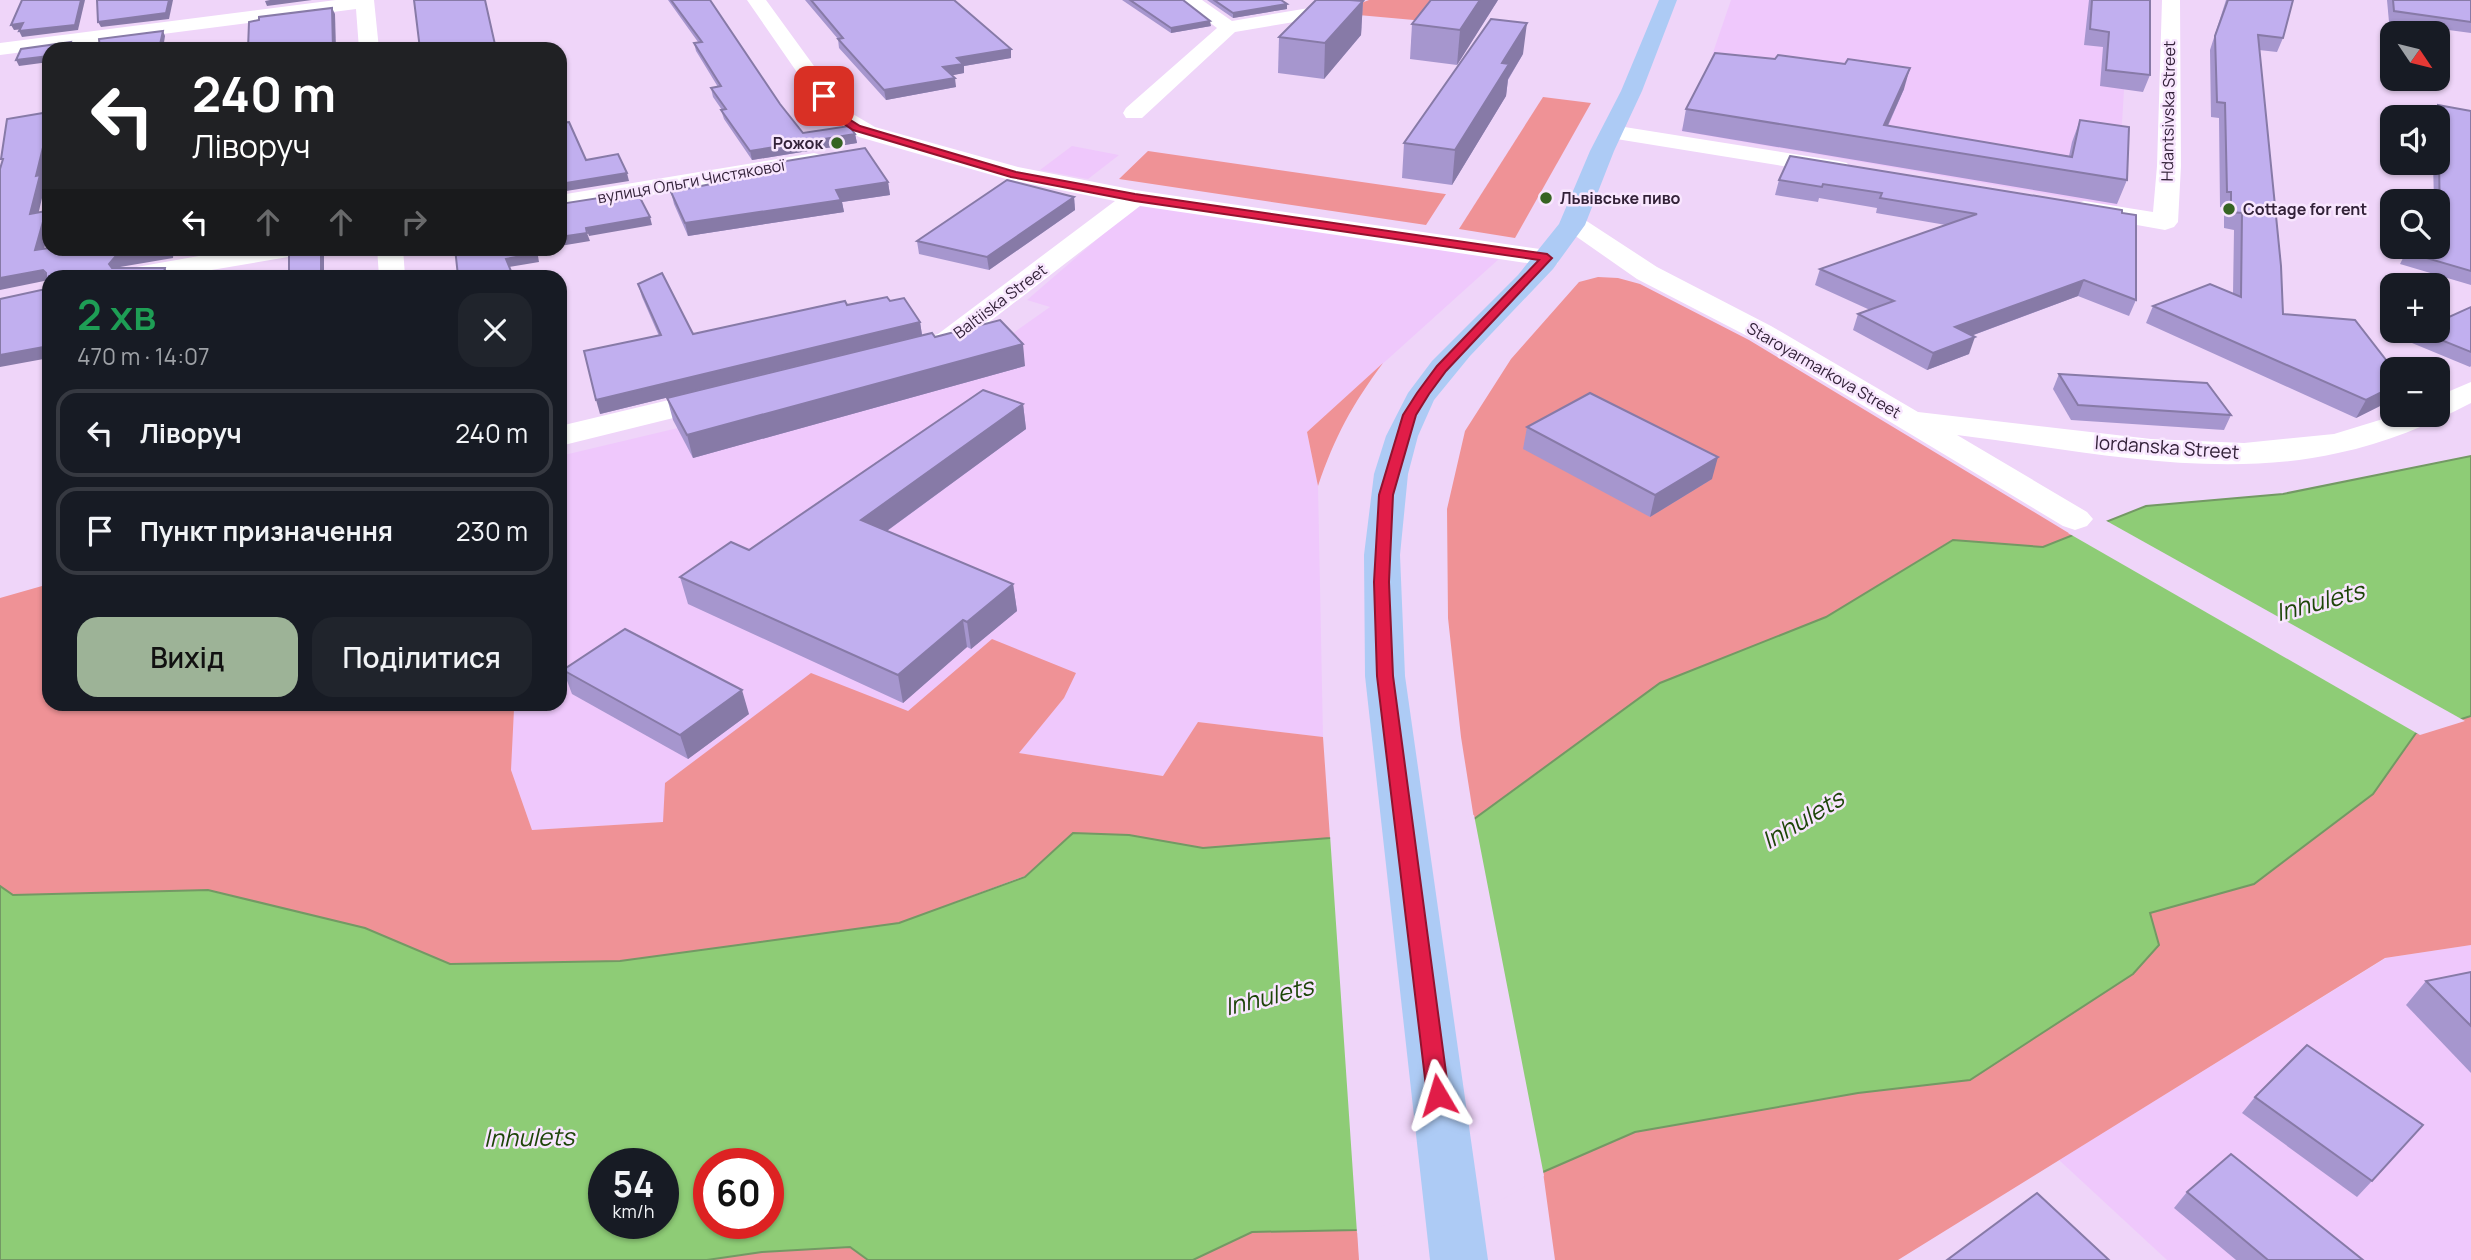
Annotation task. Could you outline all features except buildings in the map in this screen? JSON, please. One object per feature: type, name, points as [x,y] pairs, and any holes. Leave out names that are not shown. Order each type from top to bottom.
[{"type":"main road","points":[[1459,1260],[1385,676],[1382,570],[1386,495],[1410,415],[1441,369],[1547,258],[1573,223],[1668,0]]},
{"type":"street","points":[[756,0],[838,116],[856,128],[905,144],[1014,174],[1135,198],[1547,258]]},
{"type":"street","points":[[1189,0],[1228,27]]},
{"type":"street","points":[[1134,113],[1228,27],[1312,13],[1353,0]]},
{"type":"street","name":"Hdantsivska Street","points":[[2057,204],[2165,222],[2169,166],[2171,0]]},
{"type":"street","points":[[47,42],[365,1],[368,42]]},
{"type":"street","points":[[0,48],[42,43]]},
{"type":"street","points":[[1612,131],[1868,173]]},
{"type":"street","name":"вулиця Ольги Чистякової","points":[[567,202],[905,144]]},
{"type":"street","name":"Baltiiska Street","points":[[881,357],[948,341],[1135,198]]},
{"type":"street","name":"Staroyarmarkova Street","points":[[1573,223],[1647,273],[1761,331],[2075,519]]},
{"type":"street","points":[[166,270],[247,256]]},
{"type":"street","points":[[567,434],[747,390]]},
{"type":"street","points":[[2450,402],[2471,391]]},
{"type":"street","name":"Iordanska Street","points":[[1907,419],[2147,449],[2209,454],[2262,453],[2364,438],[2392,427]]},
{"type":"shaded area","points":[[1369,0],[1439,0],[1425,21],[1336,13]]},
{"type":"shaded area","points":[[1731,0],[2141,0],[2124,90],[2117,206],[1680,131],[1693,111]]},
{"type":"shaded area","points":[[1543,97],[1591,103],[1515,238],[1459,229]]},
{"type":"shaded area","points":[[1072,146],[1119,155],[1088,179],[1040,170]]},
{"type":"shaded area","points":[[1148,151],[1446,194],[1426,225],[1119,179]]},
{"type":"shaded area","points":[[1138,204],[1500,258],[1307,432],[1318,486],[1323,737],[1198,722],[1164,776],[1018,753],[1064,698],[992,640],[908,711],[664,822],[532,830],[511,770],[510,711],[567,711],[567,454],[678,428],[1002,341],[1050,307],[1027,300]]},
{"type":"shaded area","points":[[1598,277],[1618,278],[1640,284],[1749,340],[2072,535],[2043,547],[1952,540],[1826,617],[1660,683],[1474,819],[1461,737],[1448,618],[1447,509],[1465,431],[1511,359],[1579,282]]},
{"type":"shaded area","points":[[1383,363],[1345,422],[1318,486],[1307,432]]},
{"type":"shaded area","points":[[42,586],[42,711],[514,711],[511,770],[532,830],[663,822],[665,783],[811,673],[908,711],[992,639],[1076,673],[1064,698],[1019,753],[1163,776],[1198,722],[1323,737],[1330,838],[1203,848],[1129,835],[1073,833],[1025,876],[899,923],[620,961],[450,964],[365,928],[12,895],[0,886],[0,598]]},
{"type":"shaded area","points":[[2471,716],[2471,945],[2385,958],[1898,1260],[1555,1260],[1543,1172],[1635,1132],[1858,1093],[1970,1080],[2133,974],[2159,945],[2150,913],[2416,733]]},
{"type":"shaded area","points":[[2471,945],[2471,1260],[2167,1260],[2059,1160],[2386,958]]},
{"type":"shaded area","points":[[1357,1230],[1359,1260],[1193,1260],[1252,1232]]},
{"type":"shaded area","points":[[851,1247],[868,1260],[707,1260],[762,1252]]},
{"type":"water","name":"Inhulets","points":[[2471,456],[2471,716],[2416,733],[2373,794],[2254,884],[2150,913],[2159,945],[2133,974],[1970,1080],[1858,1093],[1635,1132],[1543,1172],[1481,1207],[1417,1212],[1357,1230],[1252,1232],[1193,1260],[868,1260],[850,1247],[762,1252],[707,1260],[0,1260],[0,886],[13,895],[208,890],[365,928],[450,964],[620,961],[899,923],[1025,877],[1073,833],[1129,835],[1203,848],[1330,838],[1474,819],[1660,683],[1826,617],[1953,540],[2043,547],[2146,506],[2283,494]]},
{"type":"pier","points":[[2103,519],[2465,721],[2420,735],[2068,533]]},
{"type":"pier","points":[[1474,815],[1544,1176],[1483,1210],[1417,1216],[1357,1233],[1330,835]]},
{"type":"place","name":"Рожок","points":[[837,143]]},
{"type":"place","name":"Львівське пиво","points":[[1546,198]]},
{"type":"place","name":"Cottage for rent","points":[[2229,209]]},
{"type":"route","points":[[824,96],[838,116],[856,128],[1014,174],[1135,198],[1547,258],[1441,369],[1424,393],[1410,415],[1386,495],[1381,582],[1385,676],[1438,1095]]}]
